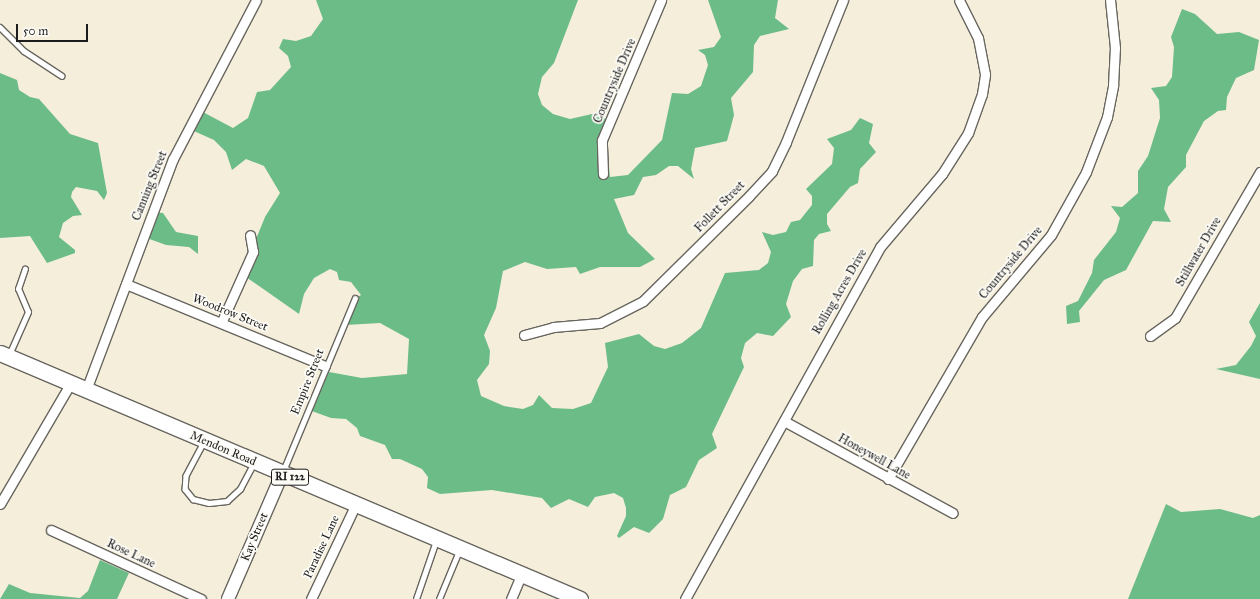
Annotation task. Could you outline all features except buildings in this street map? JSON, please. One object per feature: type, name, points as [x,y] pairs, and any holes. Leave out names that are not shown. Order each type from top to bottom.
[{"type":"main road","name":"Mendon Road","points":[[4,355],[355,506],[580,599]]},
{"type":"street","name":"Canning Street","points":[[86,390],[157,197],[186,130],[256,0]]},
{"type":"street","name":"Countryside Drive","points":[[603,174],[602,140],[661,0]]},
{"type":"street","name":"Follett Street","points":[[524,334],[553,327],[600,323],[638,304],[749,196],[772,171],[786,142],[843,0]]},
{"type":"street","name":"Rolling Acres Drive","points":[[685,599],[880,247],[942,174],[968,133],[982,94],[985,74],[978,38],[959,0]]},
{"type":"street","name":"Countryside Drive","points":[[888,479],[982,317],[1051,235],[1086,172],[1107,116],[1113,85],[1115,48],[1110,0]]},
{"type":"street","name":"Stillwater Drive","points":[[1150,336],[1175,318],[1260,172]]},
{"type":"street","points":[[222,321],[253,252],[250,235]]},
{"type":"street","name":"Woodrow Street","points":[[126,284],[222,321],[325,366]]},
{"type":"street","points":[[0,504],[70,384]]},
{"type":"street","name":"Honeywell Lane","points":[[784,420],[888,479],[953,513]]},
{"type":"street","name":"Kay Street","points":[[228,599],[282,474]]},
{"type":"street","name":"Paradise Lane","points":[[311,599],[355,506]]},
{"type":"street","name":"Rose Lane","points":[[51,530],[200,599]]},
{"type":"street","points":[[511,599],[521,575]]},
{"type":"lane","points":[[0,27],[24,51],[62,76]]},
{"type":"lane","points":[[4,355],[28,312],[18,288],[25,269]]},
{"type":"lane","name":"Empire Street","points":[[282,474],[325,366],[355,298]]},
{"type":"lane","points":[[204,441],[186,476],[185,489],[193,498],[209,503],[227,501],[240,489],[254,462]]},
{"type":"lane","points":[[416,599],[436,539]]},
{"type":"lane","points":[[439,599],[460,549]]},
{"type":"green space","points":[[316,0],[578,0],[554,63],[542,77],[538,94],[542,105],[553,114],[570,119],[592,114],[615,122],[607,145],[610,177],[628,175],[662,140],[672,93],[688,94],[701,86],[708,65],[705,55],[698,50],[714,47],[721,37],[708,0],[778,0],[775,18],[789,29],[760,36],[754,45],[753,72],[731,98],[734,115],[727,141],[695,148],[691,169],[694,179],[678,166],[669,166],[656,175],[643,177],[634,195],[614,199],[628,233],[655,259],[640,267],[600,267],[580,274],[576,267],[547,269],[525,262],[503,271],[496,308],[484,335],[490,351],[489,364],[477,380],[481,396],[504,406],[523,409],[533,405],[539,395],[552,408],[573,409],[591,403],[608,367],[605,343],[639,334],[654,346],[665,349],[682,343],[701,328],[725,273],[759,270],[768,263],[771,252],[762,232],[773,235],[786,232],[791,222],[800,220],[812,205],[812,196],[806,189],[832,164],[834,148],[827,139],[851,130],[860,118],[873,124],[869,143],[876,152],[860,169],[858,183],[850,187],[827,214],[827,224],[831,231],[819,234],[814,240],[813,266],[802,269],[793,281],[786,304],[791,317],[773,336],[757,333],[745,343],[741,358],[744,367],[712,434],[717,448],[699,460],[686,487],[670,495],[663,519],[649,533],[634,527],[619,538],[617,536],[626,516],[626,508],[623,498],[614,493],[595,497],[588,507],[569,499],[551,508],[542,498],[492,490],[440,494],[427,488],[428,477],[422,469],[400,459],[392,459],[385,445],[360,436],[357,428],[346,419],[331,418],[309,410],[329,372],[362,378],[407,374],[409,339],[380,323],[345,325],[353,300],[361,295],[351,282],[339,280],[337,272],[330,269],[314,278],[304,294],[299,314],[246,277],[245,266],[265,217],[280,193],[264,166],[246,159],[232,170],[226,152],[214,140],[187,128],[199,110],[233,128],[248,118],[257,92],[270,90],[291,67],[288,56],[279,48],[283,39],[296,41],[311,36],[323,19]]},
{"type":"green space","points":[[1182,9],[1195,14],[1217,34],[1239,32],[1259,40],[1254,70],[1236,78],[1227,97],[1226,110],[1218,111],[1204,121],[1186,155],[1186,167],[1168,187],[1164,209],[1171,222],[1153,221],[1126,270],[1104,280],[1079,311],[1080,322],[1067,324],[1066,306],[1078,301],[1092,273],[1094,260],[1116,232],[1120,218],[1111,206],[1122,207],[1138,193],[1138,171],[1148,156],[1160,118],[1159,100],[1151,88],[1166,86],[1172,77],[1174,47],[1171,37]]},
{"type":"green space","points":[[0,73],[17,80],[19,90],[30,97],[39,99],[70,134],[98,143],[107,193],[104,200],[97,191],[76,187],[72,192],[71,197],[82,215],[73,216],[63,223],[59,237],[75,250],[75,253],[47,263],[30,236],[0,238]]},
{"type":"green space","points":[[152,212],[163,213],[176,232],[198,236],[198,254],[189,247],[166,245],[144,237]]},
{"type":"green space","points":[[1260,303],[1260,379],[1216,369],[1236,365],[1251,346],[1256,336],[1249,322]]},
{"type":"green space","points":[[1166,504],[1181,512],[1220,509],[1253,518],[1260,515],[1260,599],[1128,599]]},
{"type":"green space","points":[[100,560],[129,573],[117,599],[0,599],[9,584],[30,593],[80,598],[88,591]]}]
